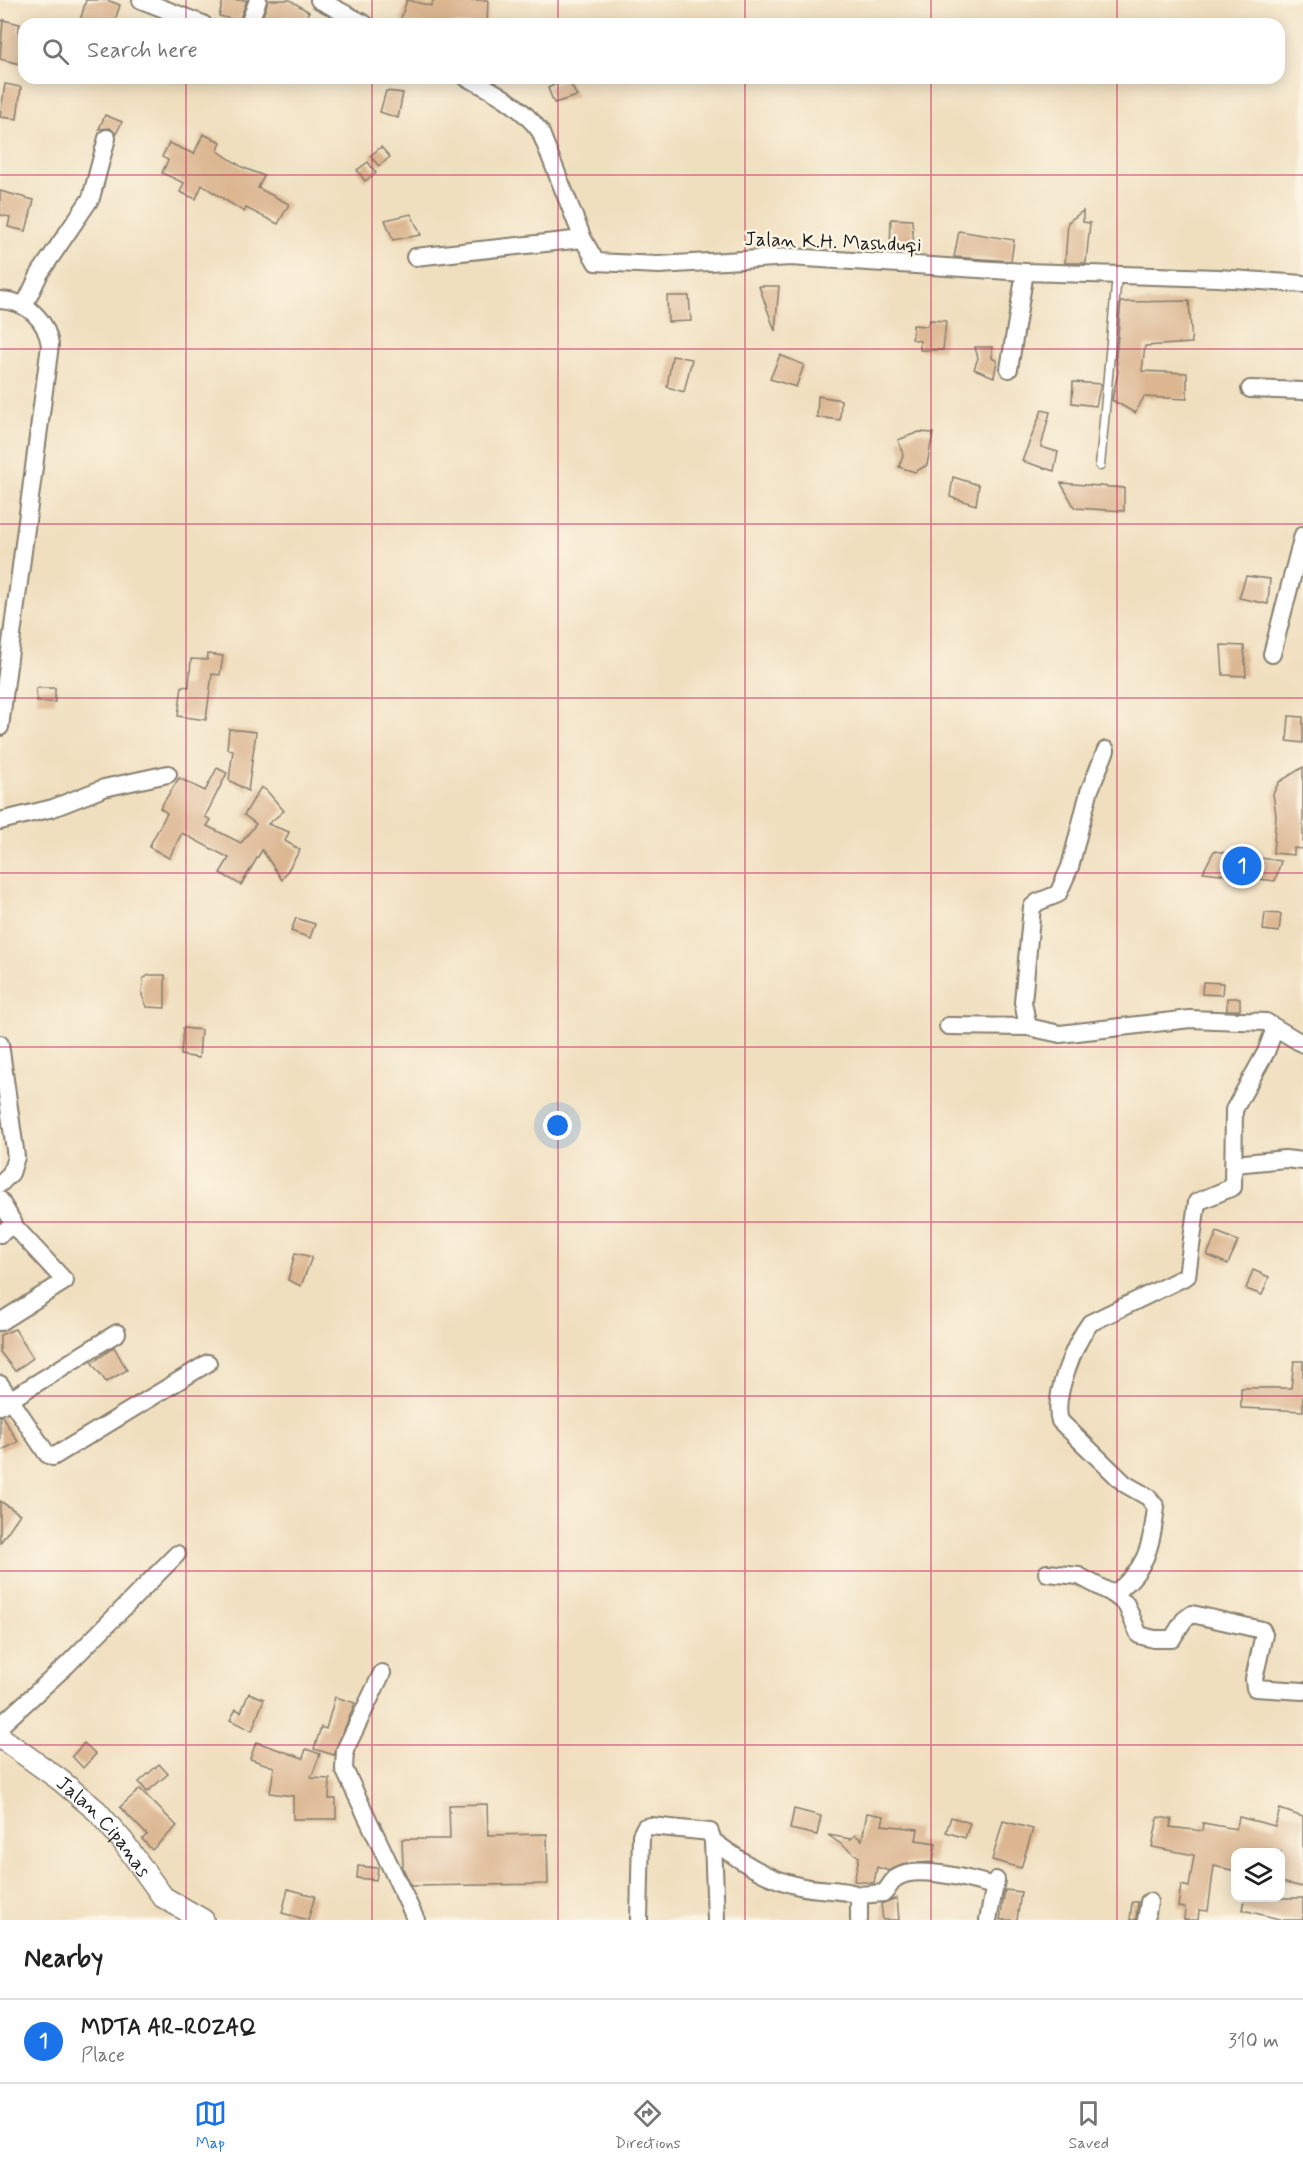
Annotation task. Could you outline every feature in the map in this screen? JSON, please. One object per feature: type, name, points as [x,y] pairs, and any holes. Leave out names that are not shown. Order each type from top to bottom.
[{"type":"street","points":[[141,0],[188,18]]},
{"type":"street","points":[[251,18],[258,0]]},
{"type":"street","points":[[319,0],[354,18]]},
{"type":"street","name":"Jalan K.H. Mashduqi","points":[[479,84],[500,94],[531,119],[540,131],[583,239],[596,262],[620,265],[790,257],[1025,272],[1303,284]]},
{"type":"street","points":[[24,306],[40,273],[91,198],[107,138]]},
{"type":"street","points":[[416,257],[583,239]]},
{"type":"street","points":[[1009,369],[1025,272]]},
{"type":"street","points":[[0,300],[24,306],[43,322],[50,345],[0,727]]},
{"type":"street","points":[[1250,389],[1303,391]]},
{"type":"street","points":[[1272,654],[1303,535]]},
{"type":"street","points":[[1028,1027],[1023,1002],[1032,907],[1058,894],[1070,867],[1089,792],[1106,750]]},
{"type":"street","points":[[0,821],[53,808],[104,788],[168,774]]},
{"type":"street","points":[[948,1026],[1028,1027],[1060,1034],[1190,1020],[1266,1022],[1303,1044]]},
{"type":"street","points":[[1113,1594],[1132,1582],[1153,1542],[1156,1507],[1148,1497],[1125,1484],[1060,1421],[1058,1410],[1068,1368],[1080,1336],[1090,1323],[1186,1278],[1197,1202],[1233,1186],[1235,1164],[1231,1142],[1234,1110],[1266,1052],[1275,1028]]},
{"type":"street","points":[[0,1044],[16,1157],[11,1173],[0,1184]]},
{"type":"street","points":[[1235,1164],[1285,1159],[1303,1161]]},
{"type":"street","points":[[0,1200],[7,1230],[65,1281],[0,1322]]},
{"type":"street","points":[[5,1403],[117,1334]]},
{"type":"street","points":[[0,1384],[5,1403],[47,1454],[53,1457],[208,1363]]},
{"type":"street","points":[[0,1726],[67,1665],[177,1554]]},
{"type":"street","points":[[1047,1573],[1080,1576],[1113,1594],[1125,1604],[1139,1635],[1154,1639],[1172,1639],[1184,1620],[1192,1614],[1262,1630],[1264,1634],[1254,1679],[1256,1688],[1303,1691]]},
{"type":"street","points":[[382,1673],[345,1750],[344,1769],[416,1920]]},
{"type":"street","name":"Jalan Cipanas","points":[[0,1737],[97,1810],[178,1914],[203,1920]]},
{"type":"street","points":[[639,1920],[641,1835],[645,1827],[710,1832],[713,1841],[716,1920]]},
{"type":"street","points":[[713,1841],[755,1871],[799,1886],[841,1890],[859,1895],[884,1893],[896,1878],[913,1874],[950,1874],[995,1883],[988,1920]]},
{"type":"street","points":[[859,1895],[859,1920]]},
{"type":"street","points":[[1146,1920],[1149,1902]]},
{"type":"lane","points":[[1100,466],[1117,275]]},
{"type":"building","points":[[86,0],[107,0],[120,5],[116,18],[81,18]]},
{"type":"building","points":[[223,0],[247,0],[240,18],[219,16]]},
{"type":"building","points":[[268,0],[290,0],[309,12],[305,18],[262,18]]},
{"type":"building","points":[[407,0],[431,6],[434,0],[488,0],[487,18],[401,18]]},
{"type":"building","points":[[3,20],[18,24],[18,64],[0,59]]},
{"type":"building","points":[[5,84],[21,87],[17,119],[0,117]]},
{"type":"building","points":[[556,84],[570,84],[577,96],[554,103],[548,88]]},
{"type":"building","points":[[386,91],[403,93],[398,118],[380,112]]},
{"type":"building","points":[[105,115],[122,122],[116,134],[110,128],[99,129]]},
{"type":"building","points":[[203,134],[221,142],[218,151],[242,167],[264,176],[258,188],[289,204],[278,224],[246,208],[244,212],[202,185],[196,199],[180,192],[184,183],[162,173],[168,160],[162,157],[169,143],[194,154]]},
{"type":"building","points":[[381,147],[390,157],[379,166],[370,156]]},
{"type":"building","points":[[368,162],[376,173],[365,181],[357,170]]},
{"type":"building","points":[[0,191],[34,200],[26,231],[8,227],[10,217],[0,215]]},
{"type":"building","points":[[1083,211],[1083,222],[1090,223],[1086,263],[1065,263],[1068,222]]},
{"type":"building","points":[[411,214],[421,235],[393,240],[385,220]]},
{"type":"building","points":[[891,219],[912,220],[914,249],[890,249]]},
{"type":"building","points":[[959,231],[1014,240],[1011,261],[954,257]]},
{"type":"building","points":[[759,286],[779,286],[775,331]]},
{"type":"building","points":[[667,296],[689,296],[691,321],[668,322]]},
{"type":"building","points":[[1189,301],[1192,343],[1145,346],[1142,371],[1187,373],[1187,399],[1144,397],[1135,413],[1112,400],[1118,372],[1116,356],[1121,302]]},
{"type":"building","points":[[930,320],[946,321],[943,350],[920,350],[920,341],[912,339],[913,325],[927,326]]},
{"type":"building","points":[[975,347],[992,347],[992,358],[997,361],[994,377],[974,369],[978,358]]},
{"type":"building","points":[[780,355],[804,365],[796,387],[770,379]]},
{"type":"building","points":[[672,356],[692,359],[684,392],[667,387]]},
{"type":"building","points":[[1073,382],[1101,384],[1096,406],[1072,403]]},
{"type":"building","points":[[818,396],[841,400],[840,420],[817,417]]},
{"type":"building","points":[[1042,410],[1050,412],[1041,447],[1058,452],[1054,471],[1022,461]]},
{"type":"building","points":[[919,432],[933,433],[927,465],[915,472],[899,467],[903,455],[898,440]]},
{"type":"building","points":[[953,477],[979,485],[976,505],[950,497]]},
{"type":"building","points":[[1061,483],[1124,488],[1124,511],[1075,508]]},
{"type":"building","points":[[1246,576],[1270,579],[1268,604],[1239,598]]},
{"type":"building","points":[[1221,645],[1244,646],[1246,676],[1223,675]]},
{"type":"building","points":[[208,654],[223,656],[220,675],[212,674],[206,720],[178,716],[182,686],[189,687],[191,659],[207,660]]},
{"type":"building","points":[[36,688],[55,688],[55,702],[37,702]]},
{"type":"building","points":[[1289,716],[1303,717],[1303,743],[1287,741]]},
{"type":"building","points":[[229,729],[256,732],[248,791],[229,780],[233,750],[227,749]]},
{"type":"building","points":[[1303,767],[1303,849],[1294,848],[1294,855],[1273,853],[1276,815],[1273,794],[1279,782]]},
{"type":"building","points":[[217,768],[227,773],[205,817],[211,820],[207,826],[241,843],[256,824],[244,815],[261,787],[267,791],[284,811],[268,824],[289,832],[285,841],[300,850],[282,880],[262,850],[241,885],[220,873],[229,858],[182,833],[169,858],[149,847],[167,813],[160,808],[179,778],[205,791]]},
{"type":"building","points":[[1214,851],[1281,861],[1275,881],[1203,872]]},
{"type":"building","points":[[1265,913],[1281,914],[1279,932],[1263,930]]},
{"type":"building","points":[[296,918],[315,924],[310,938],[291,931]]},
{"type":"building","points":[[149,975],[165,975],[165,1008],[147,1007],[142,995],[143,979]]},
{"type":"building","points":[[1203,982],[1223,983],[1222,995],[1202,994]]},
{"type":"building","points":[[1227,998],[1240,998],[1240,1010],[1227,1010]]},
{"type":"building","points":[[183,1028],[201,1030],[199,1058],[181,1055]]},
{"type":"building","points":[[1217,1232],[1238,1241],[1228,1264],[1207,1255]]},
{"type":"building","points":[[295,1253],[312,1257],[301,1286],[288,1280]]},
{"type":"building","points":[[1253,1270],[1269,1277],[1262,1295],[1246,1289]]},
{"type":"building","points":[[15,1329],[33,1358],[15,1371],[0,1352],[0,1335]]},
{"type":"building","points":[[114,1347],[127,1370],[106,1382],[92,1363]]},
{"type":"building","points":[[1294,1361],[1303,1361],[1303,1411],[1241,1408],[1241,1388],[1291,1388]]},
{"type":"building","points":[[0,1416],[18,1442],[0,1451]]},
{"type":"building","points":[[0,1501],[20,1514],[0,1543]]},
{"type":"building","points":[[249,1693],[264,1699],[252,1731],[230,1720],[236,1709],[241,1712]]},
{"type":"building","points":[[335,1697],[355,1703],[334,1755],[314,1749],[321,1727],[326,1729]]},
{"type":"building","points":[[256,1742],[303,1758],[306,1749],[320,1754],[311,1778],[330,1779],[329,1799],[336,1799],[336,1819],[293,1819],[293,1796],[270,1793],[274,1767],[250,1759]]},
{"type":"building","points":[[84,1743],[96,1754],[83,1768],[72,1756]]},
{"type":"building","points":[[159,1764],[168,1774],[147,1792],[139,1782]]},
{"type":"building","points":[[140,1789],[177,1826],[152,1850],[142,1839],[147,1835],[120,1807]]},
{"type":"building","points":[[487,1804],[488,1835],[547,1834],[548,1884],[411,1886],[403,1868],[402,1839],[450,1839],[449,1805]]},
{"type":"building","points":[[794,1809],[821,1816],[817,1835],[790,1829]]},
{"type":"building","points":[[1280,1809],[1303,1817],[1303,1887],[1285,1883],[1285,1848],[1231,1848],[1231,1870],[1214,1866],[1208,1911],[1199,1910],[1198,1920],[1184,1920],[1185,1908],[1178,1907],[1181,1885],[1189,1887],[1194,1855],[1152,1847],[1158,1817],[1172,1819],[1170,1827],[1202,1831],[1203,1823],[1236,1829],[1239,1817],[1275,1826]]},
{"type":"building","points":[[867,1813],[884,1816],[882,1825],[918,1829],[916,1840],[936,1843],[933,1862],[904,1864],[889,1871],[877,1867],[874,1883],[854,1881],[859,1857],[828,1835],[851,1839],[855,1835],[862,1840]]},
{"type":"building","points":[[951,1817],[970,1823],[965,1838],[946,1832]]},
{"type":"building","points":[[1003,1821],[1033,1829],[1021,1868],[992,1860]]},
{"type":"building","points":[[358,1866],[378,1868],[376,1880],[357,1878]]},
{"type":"building","points":[[288,1889],[315,1896],[308,1920],[282,1913]]},
{"type":"building","points":[[1005,1890],[1021,1892],[1017,1920],[1000,1920]]},
{"type":"building","points":[[897,1898],[899,1920],[883,1920],[881,1904]]},
{"type":"building","points":[[1285,1898],[1303,1898],[1303,1920],[1283,1920],[1243,1910],[1244,1902],[1285,1902]]},
{"type":"building","points":[[1132,1902],[1138,1902],[1136,1920],[1130,1920]]},
{"type":"place","name":"MDTA AR-ROZAQ","points":[[1242,866]]}]
